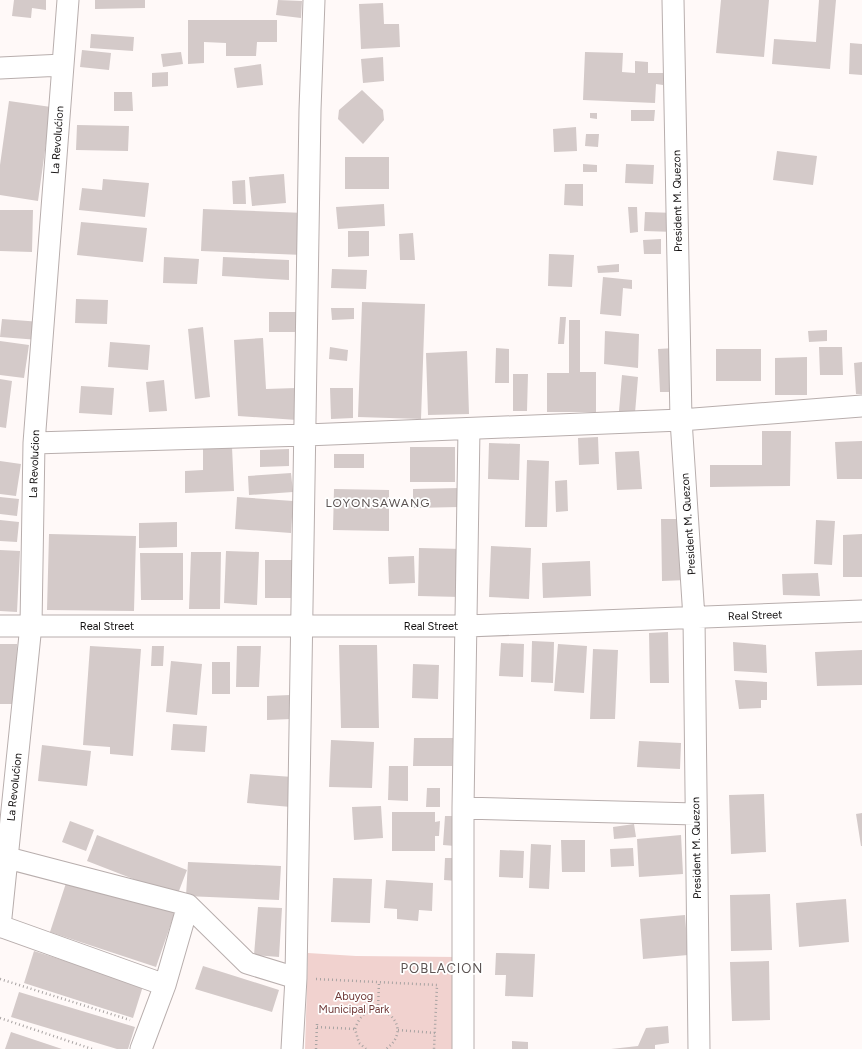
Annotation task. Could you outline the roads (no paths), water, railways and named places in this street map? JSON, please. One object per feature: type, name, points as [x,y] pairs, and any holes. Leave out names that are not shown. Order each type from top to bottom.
[{"type":"street","name":"La Revolućion","points":[[0,926],[4,856],[31,625],[34,443],[68,0]]},
{"type":"street","points":[[292,1049],[296,978],[303,627],[310,110],[314,0]]},
{"type":"street","name":"President M. Quezon","points":[[673,0],[680,420],[694,618],[699,1049]]},
{"type":"street","points":[[0,68],[63,65]]},
{"type":"street","points":[[34,443],[306,435],[680,420],[862,406]]},
{"type":"street","points":[[463,1049],[463,808],[469,429]]},
{"type":"street","name":"Real Street","points":[[0,626],[467,626],[862,610]]},
{"type":"street","points":[[463,808],[696,814]]},
{"type":"street","points":[[4,856],[188,905],[247,963],[296,978]]},
{"type":"street","points":[[141,1049],[165,985],[188,905]]},
{"type":"street","points":[[0,926],[165,985]]},
{"type":"district","name":"LOYONSAWANG","points":[[378,503]]},
{"type":"district","name":"POBLACION","points":[[442,968]]},
{"type":"park label","name":"Abuyog Municipal Park","points":[[354,1002]]}]
